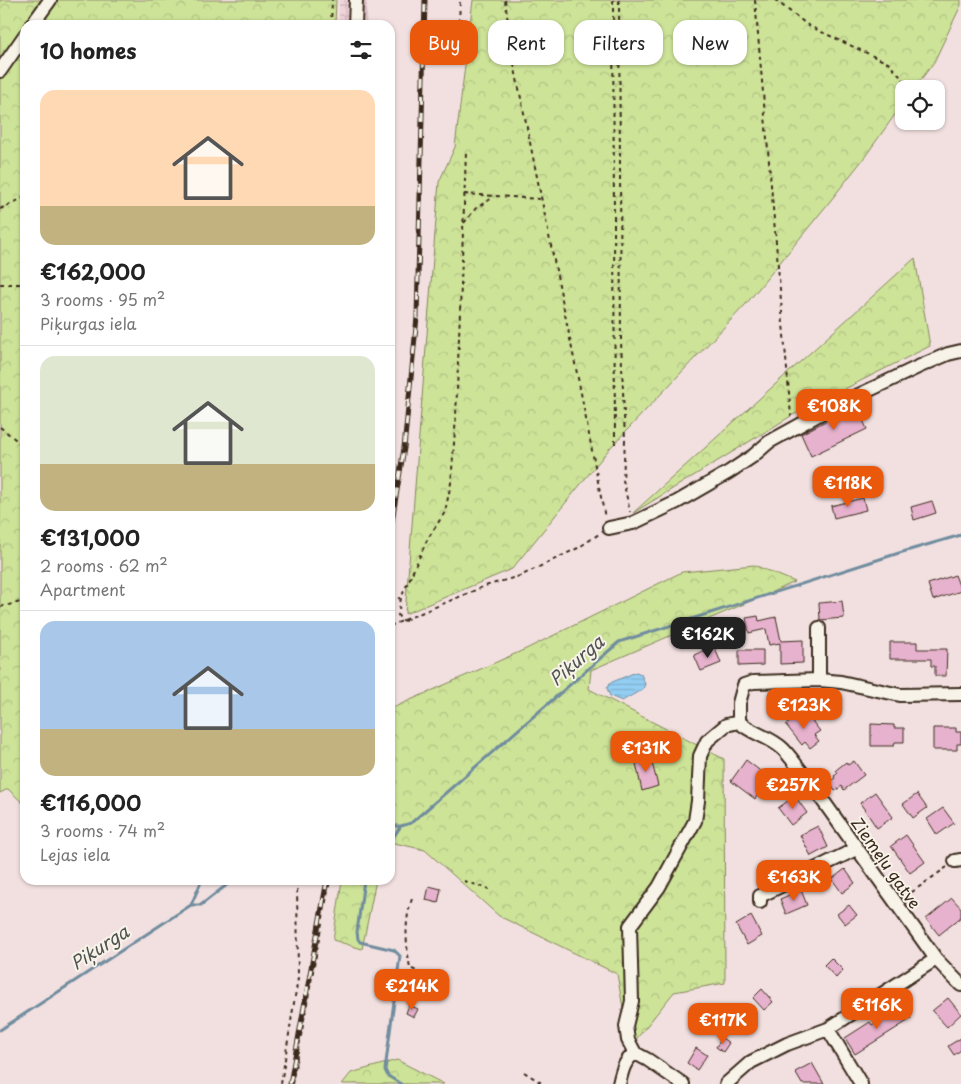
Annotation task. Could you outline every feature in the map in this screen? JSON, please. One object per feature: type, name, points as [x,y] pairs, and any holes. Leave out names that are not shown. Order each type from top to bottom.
[{"type":"street","points":[[36,20],[50,0]]},
{"type":"street","points":[[355,20],[356,0]]},
{"type":"street","points":[[0,71],[20,42]]},
{"type":"street","points":[[609,528],[633,523],[684,498],[729,472],[769,442],[827,410],[918,367],[961,350]]},
{"type":"street","points":[[819,628],[819,680]]},
{"type":"street","points":[[683,1084],[636,1053],[628,1040],[626,1026],[632,1001],[630,926],[659,887],[695,821],[700,756],[707,740],[726,725],[740,722],[739,703],[744,685],[752,682],[819,680],[841,682],[900,695],[961,694]]},
{"type":"street","name":"Ziemeļu gatve","points":[[740,722],[747,729],[765,737],[783,749],[806,777],[936,960],[961,985]]},
{"type":"street","points":[[760,902],[760,896],[856,849]]},
{"type":"street","points":[[726,1084],[752,1062],[787,1044],[828,1029],[936,960]]},
{"type":"street","points":[[828,1029],[861,1084]]},
{"type":"street","points":[[619,1084],[622,1068],[628,1058],[636,1053]]},
{"type":"path","points":[[331,20],[332,0]]},
{"type":"path","points":[[459,20],[460,0]]},
{"type":"path","points":[[395,624],[485,586],[520,576],[578,548],[609,528],[603,514],[581,393],[513,59],[505,0]]},
{"type":"path","points":[[614,0],[615,444]]},
{"type":"path","points":[[619,0],[621,341],[625,440],[623,480],[627,504],[633,523]]},
{"type":"path","points":[[755,0],[791,416]]},
{"type":"path","points":[[775,0],[809,26],[888,63],[904,80]]},
{"type":"path","points":[[406,621],[400,619],[398,615],[401,598],[427,540],[445,512],[451,483],[456,418],[466,152]]},
{"type":"path","points":[[464,194],[542,200]]},
{"type":"path","points":[[463,224],[476,208],[494,197]]},
{"type":"path","points":[[0,209],[20,199]]},
{"type":"path","points":[[0,284],[20,284]]},
{"type":"path","points":[[0,427],[20,444]]},
{"type":"path","points":[[395,599],[401,598]]},
{"type":"path","points":[[0,607],[20,602]]},
{"type":"path","points":[[895,904],[958,860]]},
{"type":"path","points":[[464,881],[489,889]]},
{"type":"path","points":[[282,1084],[298,978],[297,885]]},
{"type":"path","points":[[292,1084],[329,885]]},
{"type":"path","points":[[412,899],[408,910],[406,928],[410,968],[432,979]]},
{"type":"path","points":[[524,1072],[543,1084]]},
{"type":"shaded area","points":[[339,0],[367,0],[367,20],[339,20]]},
{"type":"green space","points":[[0,0],[336,0],[335,20],[20,20],[20,800],[8,789],[0,793]]},
{"type":"green space","points":[[473,0],[961,0],[961,5],[934,62],[921,80],[895,80],[895,115],[827,205],[746,304],[610,448],[512,569],[405,614],[439,182],[455,147],[465,65],[478,65],[478,20],[471,20]]},
{"type":"green space","points":[[915,258],[930,346],[791,416],[633,513]]},
{"type":"green space","points":[[754,565],[795,582],[591,670],[589,689],[724,759],[725,983],[674,992],[630,1047],[617,974],[499,916],[425,850],[395,843],[395,707],[526,649],[682,572]]},
{"type":"green space","points":[[341,885],[375,885],[362,949],[333,940]]},
{"type":"green space","points":[[397,1060],[444,1084],[342,1084],[351,1073]]},
{"type":"water","points":[[636,672],[641,674],[645,684],[643,689],[622,701],[610,696],[607,688],[610,683]]},
{"type":"building","points":[[856,405],[867,429],[811,456],[801,434]]},
{"type":"building","points":[[863,498],[866,510],[834,518],[831,506]]},
{"type":"building","points":[[932,501],[936,513],[914,520],[911,507]]},
{"type":"building","points":[[955,575],[961,591],[933,600],[928,584]]},
{"type":"building","points":[[842,601],[844,618],[820,620],[819,603]]},
{"type":"building","points":[[758,616],[759,621],[776,617],[781,641],[803,640],[803,663],[780,664],[780,643],[769,645],[766,629],[749,633],[746,618]]},
{"type":"building","points":[[890,642],[917,642],[917,649],[947,649],[946,676],[935,676],[935,666],[931,666],[931,659],[890,659]]},
{"type":"building","points":[[714,646],[721,663],[701,671],[694,655]]},
{"type":"building","points":[[739,650],[763,650],[763,665],[739,666]]},
{"type":"building","points":[[804,711],[820,731],[814,735],[819,741],[810,748],[805,742],[802,745],[786,725]]},
{"type":"building","points":[[871,724],[894,725],[894,728],[904,728],[904,742],[895,742],[894,746],[871,746]]},
{"type":"building","points":[[933,728],[956,728],[956,732],[961,732],[961,744],[957,744],[957,750],[933,750]]},
{"type":"building","points":[[650,755],[658,786],[642,791],[635,759]]},
{"type":"building","points":[[746,760],[763,773],[769,772],[773,777],[769,785],[765,785],[755,799],[731,781]]},
{"type":"building","points":[[854,761],[864,775],[844,790],[842,786],[835,791],[829,782],[838,773],[836,770],[846,762],[848,765]]},
{"type":"building","points":[[875,792],[893,817],[877,828],[860,803]]},
{"type":"building","points":[[917,794],[927,808],[913,818],[903,804]]},
{"type":"building","points":[[795,796],[807,813],[791,825],[778,808]]},
{"type":"building","points":[[943,808],[954,823],[937,835],[927,819]]},
{"type":"building","points":[[818,826],[828,847],[811,856],[800,835]]},
{"type":"building","points":[[906,835],[925,862],[910,873],[891,846]]},
{"type":"building","points":[[845,869],[855,883],[842,893],[832,879]]},
{"type":"building","points":[[429,886],[441,889],[438,903],[426,900]]},
{"type":"building","points":[[801,890],[807,905],[786,914],[780,899]]},
{"type":"building","points":[[952,898],[961,908],[961,917],[939,935],[926,919]]},
{"type":"building","points":[[849,905],[857,915],[845,924],[837,914]]},
{"type":"building","points":[[751,916],[762,936],[747,945],[736,925]]},
{"type":"building","points":[[831,958],[843,970],[836,978],[824,965]]},
{"type":"building","points":[[762,989],[773,1002],[764,1010],[753,998]]},
{"type":"building","points":[[948,998],[961,1014],[947,1027],[932,1011]]},
{"type":"building","points":[[409,1005],[418,1009],[414,1017],[406,1013]]},
{"type":"building","points":[[902,1005],[911,1019],[855,1054],[845,1038],[870,1022],[872,1025]]},
{"type":"building","points":[[722,1038],[729,1043],[723,1052],[716,1047]]},
{"type":"building","points":[[961,1038],[961,1050],[954,1055],[948,1046]]},
{"type":"building","points":[[696,1048],[707,1055],[697,1070],[687,1063]]},
{"type":"building","points":[[812,1063],[824,1084],[802,1084],[795,1072]]},
{"type":"waterway","name":"Piķurga","points":[[395,826],[411,823],[619,642],[961,535]]},
{"type":"waterway","points":[[395,835],[401,826]]},
{"type":"waterway","name":"Piķurga","points":[[0,1030],[191,905],[200,885]]},
{"type":"waterway","points":[[191,905],[201,905],[227,885]]},
{"type":"waterway","points":[[363,885],[357,932],[358,939],[360,942],[394,950],[400,956],[385,1070],[388,1076],[401,1084]]},
{"type":"railway","points":[[395,503],[404,448],[417,317],[425,0]]},
{"type":"railway","points":[[290,1084],[326,885]]}]
